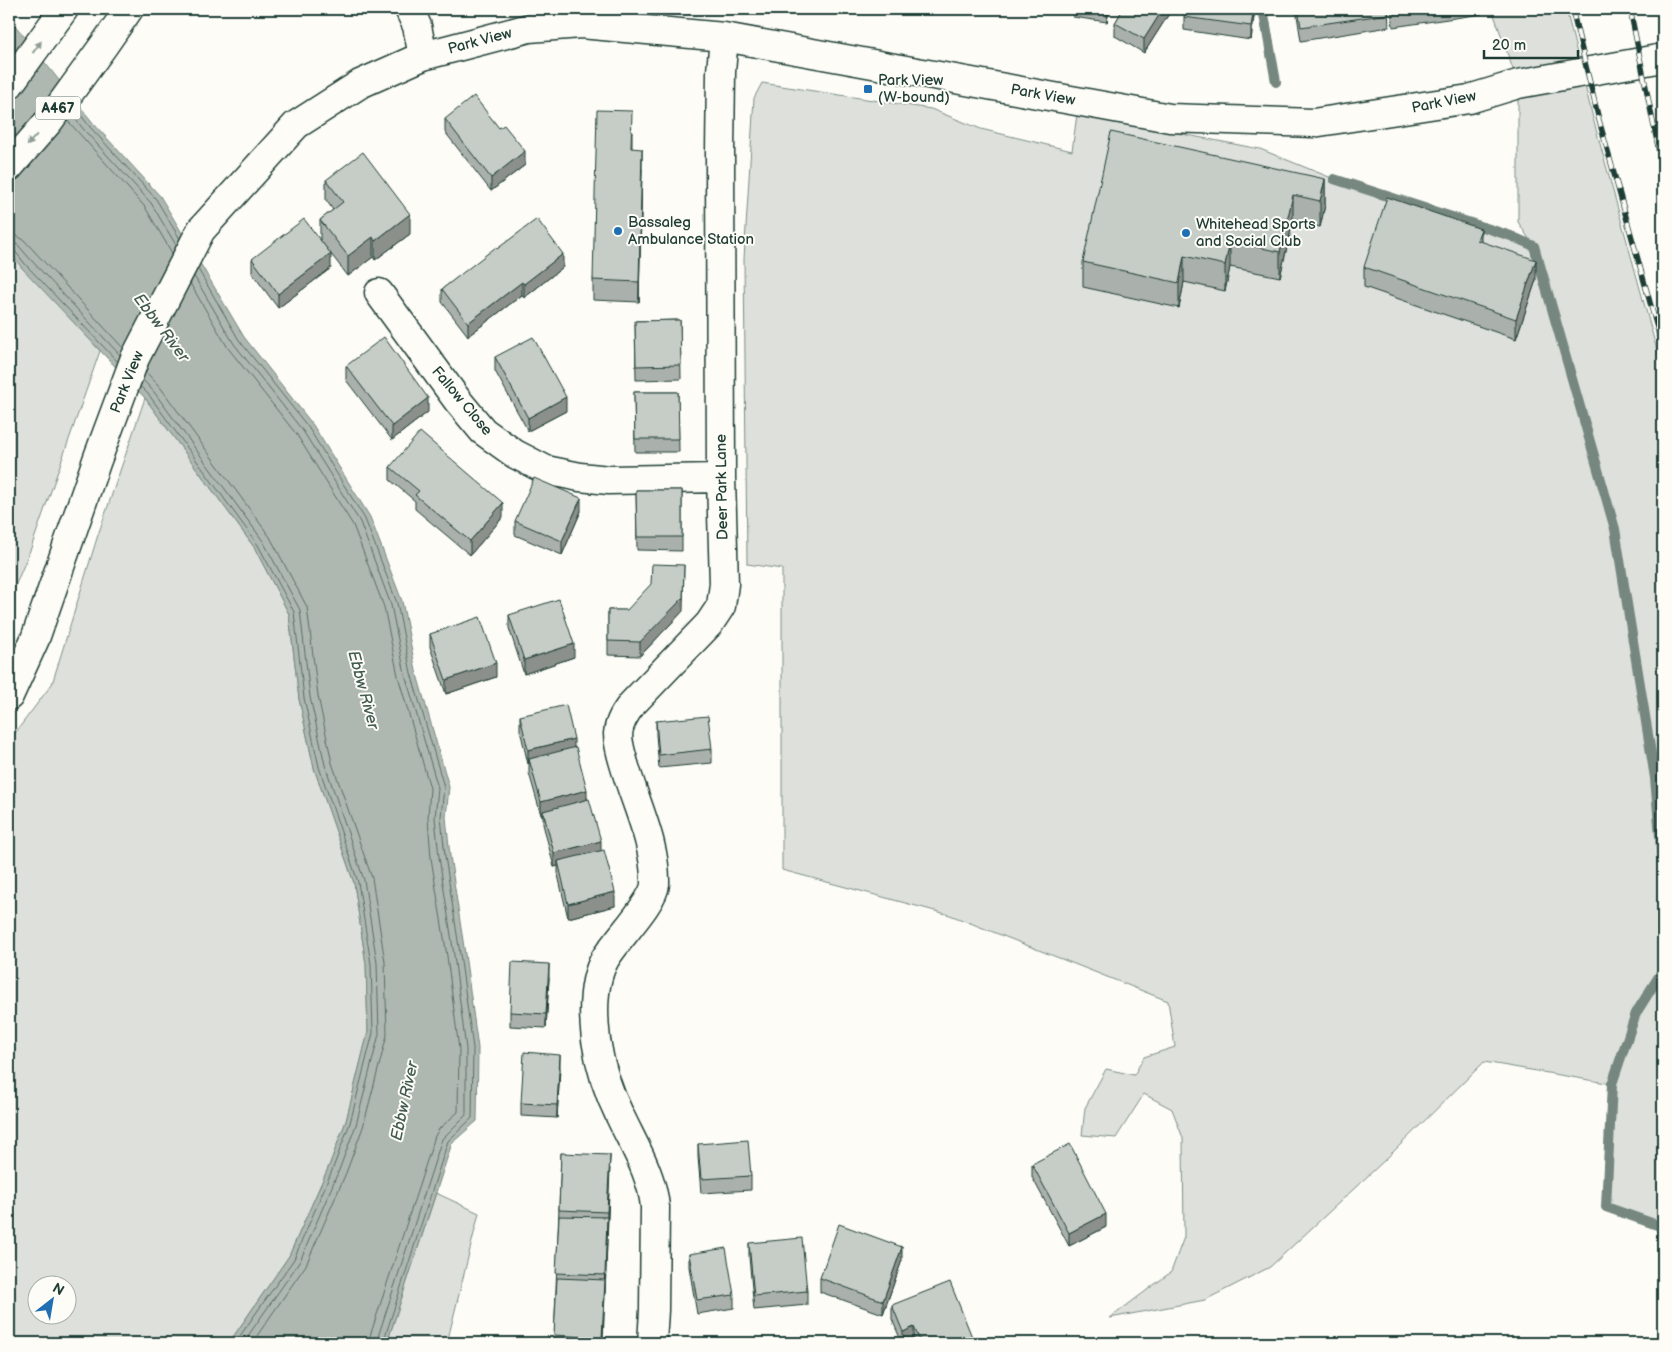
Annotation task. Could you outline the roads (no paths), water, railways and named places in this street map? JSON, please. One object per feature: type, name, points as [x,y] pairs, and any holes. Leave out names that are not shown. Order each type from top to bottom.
[{"type":"street","points":[[9,85],[64,9]]},
{"type":"street","name":"A467","points":[[9,167],[48,121],[129,9]]},
{"type":"street","points":[[409,9],[417,26],[423,56]]},
{"type":"street","name":"Park View","points":[[9,696],[35,639],[134,358],[201,230],[296,125],[360,84],[423,56],[529,28],[647,19],[724,37],[1170,118],[1313,123],[1469,99],[1518,84],[1663,58]]},
{"type":"street","name":"Deer Park Lane","points":[[652,1343],[656,1207],[654,1190],[609,1092],[596,1040],[594,1012],[599,973],[604,960],[654,892],[654,870],[649,845],[619,746],[618,734],[620,723],[632,704],[709,624],[721,606],[724,584],[720,478],[720,97],[724,37]]},
{"type":"street","name":"Fallow Close","points":[[379,293],[458,401],[483,431],[515,454],[546,470],[580,477],[609,480],[720,478]]},
{"type":"water","name":"Ebbw River","points":[[9,9],[10,19],[94,124],[160,196],[244,337],[313,425],[370,517],[402,601],[416,671],[449,787],[446,817],[450,856],[478,1048],[477,1121],[452,1143],[387,1343],[227,1343],[231,1340],[289,1256],[329,1166],[346,1121],[368,1032],[366,964],[354,883],[314,768],[299,699],[289,614],[254,547],[145,398],[22,268],[9,251]]},
{"type":"waterway","points":[[1263,9],[1276,82]]},
{"type":"waterway","points":[[1334,179],[1511,236],[1534,246],[1615,529],[1655,778],[1663,871]]},
{"type":"waterway","points":[[1663,970],[1636,1013],[1612,1084],[1606,1207],[1663,1227]]},
{"type":"railway","points":[[1572,9],[1599,120],[1663,349]]},
{"type":"railway","points":[[1630,9],[1663,171]]},
{"type":"place","name":"Park View (W-bound)","points":[[868,89]]},
{"type":"place","name":"Bassaleg Ambulance Station","points":[[618,231]]},
{"type":"place","name":"Whitehead Sports and Social Club","points":[[1186,233]]}]
